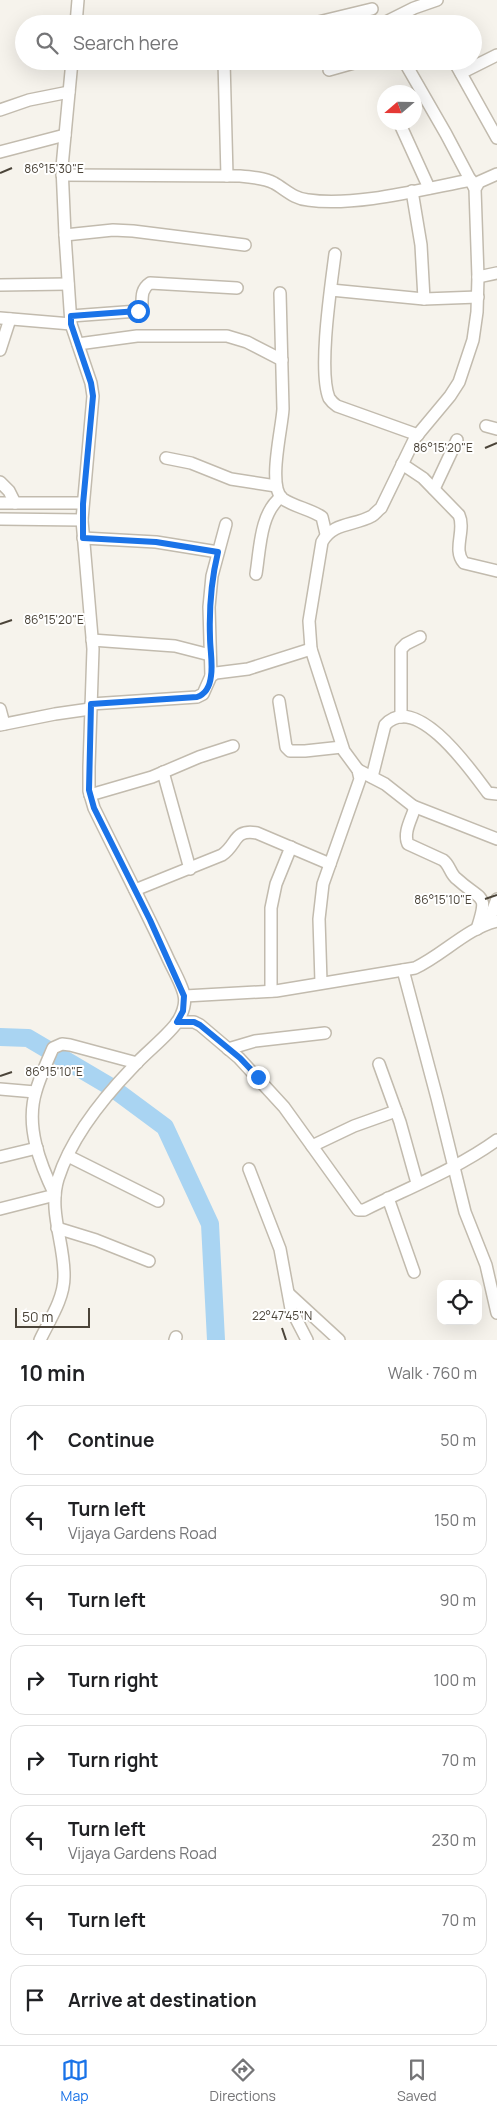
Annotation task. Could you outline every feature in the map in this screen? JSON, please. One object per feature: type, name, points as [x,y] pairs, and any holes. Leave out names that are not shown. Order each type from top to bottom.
[{"type":"street","points":[[77,15],[78,0]]},
{"type":"street","points":[[400,15],[437,0]]},
{"type":"street","points":[[338,15],[369,5]]},
{"type":"street","points":[[482,63],[497,55]]},
{"type":"street","points":[[40,1340],[61,1294],[64,1279],[57,1228],[55,1195],[58,1179],[68,1156],[102,1102],[177,1022],[183,1011],[184,996],[135,890],[94,808],[90,795],[89,768],[93,672],[82,520],[93,396],[91,383],[71,320],[68,284],[62,175],[71,70]]},
{"type":"street","points":[[224,70],[227,176]]},
{"type":"street","points":[[321,982],[319,919],[323,884],[360,779],[358,770],[342,746],[311,649],[309,621],[312,592],[322,542],[326,534],[336,528],[372,516],[381,508],[418,435],[459,382],[473,340],[478,297],[473,184],[409,70]]},
{"type":"street","points":[[459,70],[497,138]]},
{"type":"street","points":[[461,74],[469,70]]},
{"type":"street","points":[[0,110],[29,100],[69,92]]},
{"type":"street","points":[[403,130],[429,188]]},
{"type":"street","points":[[0,152],[65,135]]},
{"type":"street","points":[[62,175],[227,176],[265,179],[291,195],[305,200],[348,200],[429,188],[473,184],[497,174]]},
{"type":"street","points":[[412,191],[421,245],[424,299]]},
{"type":"street","points":[[65,235],[113,230],[133,231],[245,245]]},
{"type":"street","points":[[335,254],[327,329],[325,376],[328,397],[337,406],[418,435]]},
{"type":"street","points":[[478,277],[497,272]]},
{"type":"street","points":[[0,350],[5,319],[71,320],[138,311],[142,308],[142,291],[150,283],[237,288]]},
{"type":"street","points":[[0,285],[68,284]]},
{"type":"street","points":[[331,290],[424,299],[478,297]]},
{"type":"street","points":[[280,293],[282,428],[274,477],[281,498],[322,517],[326,534]]},
{"type":"street","points":[[78,344],[137,336],[227,336],[247,342],[282,360]]},
{"type":"street","points":[[434,489],[457,440]]},
{"type":"street","points":[[166,458],[192,463],[231,480],[276,486]]},
{"type":"street","points":[[402,464],[423,478],[454,509],[462,521],[460,560],[464,563],[497,571]]},
{"type":"street","points":[[0,482],[9,491],[15,503]]},
{"type":"street","points":[[256,574],[267,517],[275,502],[281,498]]},
{"type":"street","points":[[0,503],[83,504]]},
{"type":"street","points":[[0,520],[82,520]]},
{"type":"street","points":[[0,709],[2,724],[91,707],[197,697],[203,694],[207,690],[211,676],[212,576],[226,524]]},
{"type":"street","points":[[83,538],[156,542],[218,552]]},
{"type":"street","points":[[402,717],[401,649],[406,644],[420,637]]},
{"type":"street","points":[[92,640],[175,646],[210,655]]},
{"type":"street","points":[[211,676],[216,673],[248,669],[311,649]]},
{"type":"street","points":[[279,701],[286,747],[290,750],[305,751],[342,746]]},
{"type":"street","points":[[372,778],[385,725],[388,721],[402,717],[414,719],[440,735],[470,766],[488,792],[497,794]]},
{"type":"street","points":[[90,795],[164,772],[232,746]]},
{"type":"street","points":[[358,770],[385,784],[413,806],[497,838]]},
{"type":"street","points":[[164,772],[190,869]]},
{"type":"street","points":[[413,806],[414,810],[406,838],[408,844],[447,863],[454,878],[481,898],[487,924]]},
{"type":"street","points":[[135,890],[222,855],[229,850],[237,836],[242,832],[257,833],[330,864]]},
{"type":"street","points":[[271,991],[272,908],[276,884],[291,848]]},
{"type":"street","points":[[184,996],[271,991],[403,970],[431,960],[487,924],[497,899]]},
{"type":"street","points":[[403,970],[464,1212],[492,1264],[497,1313]]},
{"type":"street","points":[[177,1022],[194,1022],[200,1025],[246,1064],[278,1100],[358,1210],[364,1210],[453,1166],[497,1140]]},
{"type":"street","points":[[228,1049],[254,1041],[326,1033]]},
{"type":"street","points":[[55,1195],[44,1174],[32,1128],[35,1092],[53,1048],[62,1044],[70,1045],[135,1065]]},
{"type":"street","points":[[379,1064],[396,1111],[417,1183]]},
{"type":"street","points":[[0,1089],[35,1092]]},
{"type":"street","points":[[312,1146],[354,1126],[396,1111]]},
{"type":"street","points":[[0,1158],[37,1148]]},
{"type":"street","points":[[68,1156],[158,1201]]},
{"type":"street","points":[[250,1170],[280,1249],[295,1319],[307,1340]]},
{"type":"street","points":[[0,1209],[55,1195]]},
{"type":"street","points":[[388,1198],[414,1272]]},
{"type":"street","points":[[57,1228],[96,1240],[148,1261]]},
{"type":"street","points":[[288,1288],[339,1340]]},
{"type":"waterway","points":[[0,1037],[28,1038],[111,1087],[165,1127],[210,1224],[216,1340]]},
{"type":"route","points":[[138,311],[71,316],[71,324],[91,383],[93,396],[83,504],[83,538],[156,542],[218,552],[212,576],[210,607],[211,676],[207,690],[197,697],[91,704],[89,790],[94,808],[150,920],[184,996],[183,1011],[177,1022],[194,1022],[200,1025],[240,1058],[258,1077]]}]
